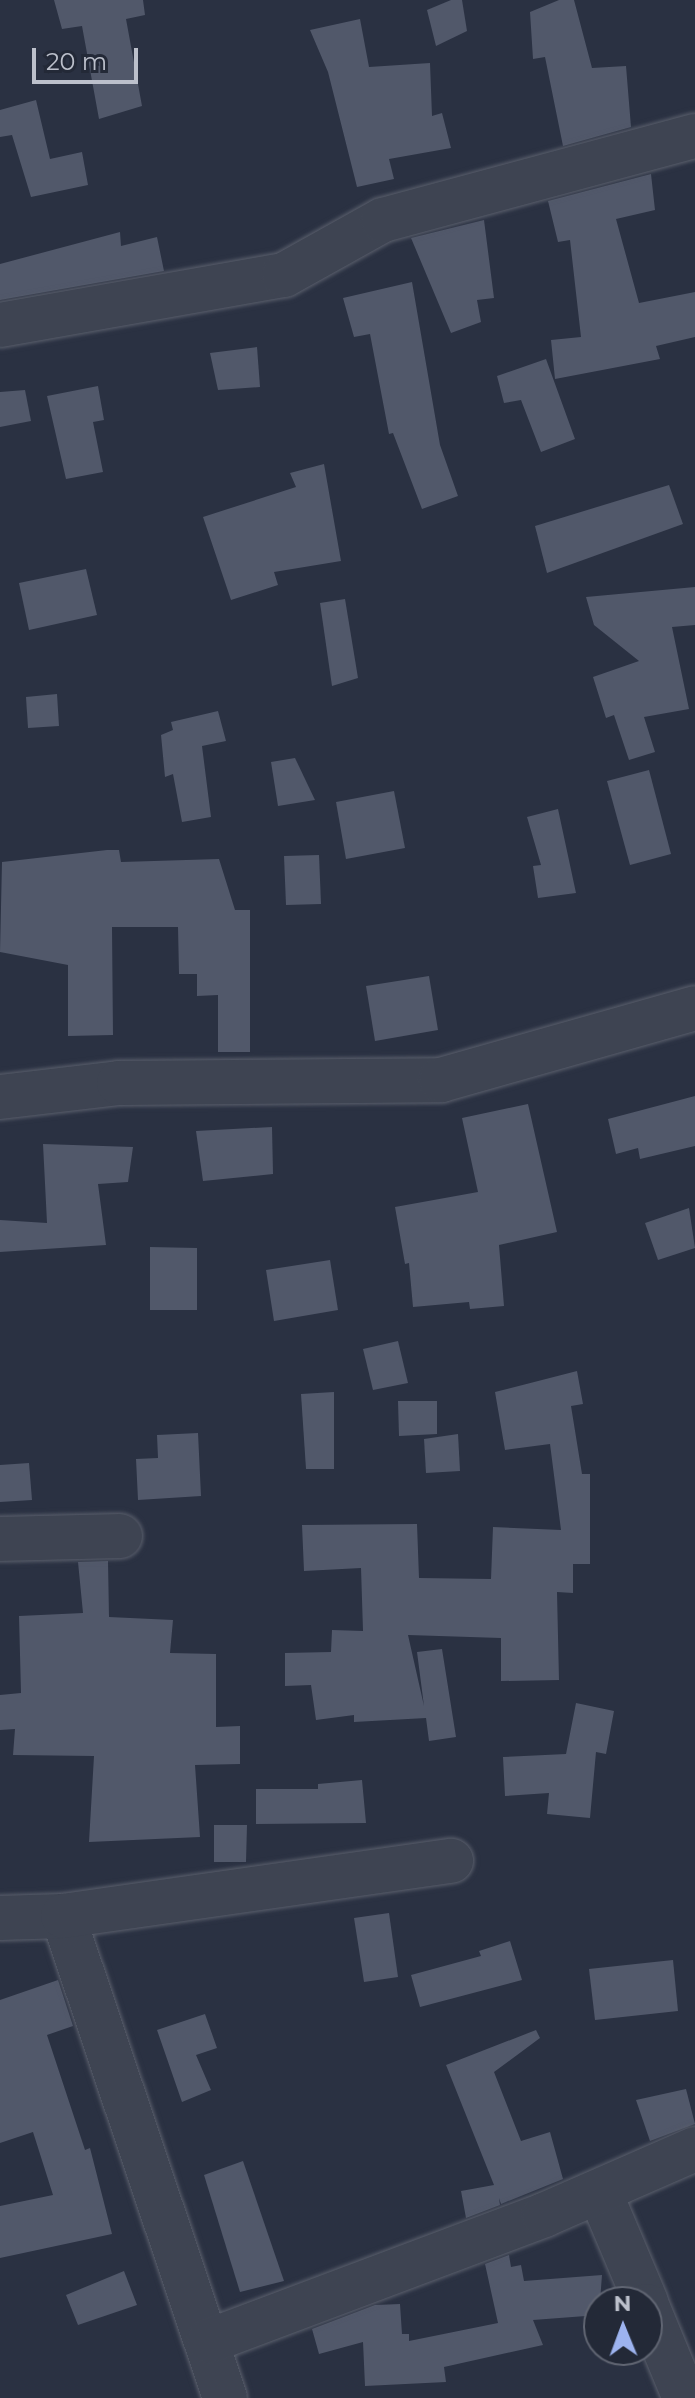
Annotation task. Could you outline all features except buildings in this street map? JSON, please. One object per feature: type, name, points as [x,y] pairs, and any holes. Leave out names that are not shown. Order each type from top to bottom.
[{"type":"street","points":[[0,325],[284,275],[383,220],[695,136]]},
{"type":"street","points":[[0,1097],[134,1082],[441,1080],[695,1008]]},
{"type":"street","points":[[0,1539],[120,1536]]},
{"type":"street","points":[[0,1918],[63,1916],[451,1861]]},
{"type":"street","points":[[63,1916],[209,2341],[225,2398]]},
{"type":"street","points":[[209,2341],[600,2193],[695,2149]]},
{"type":"street","points":[[600,2193],[639,2286]]},
{"type":"street","points":[[663,2345],[685,2398]]}]
